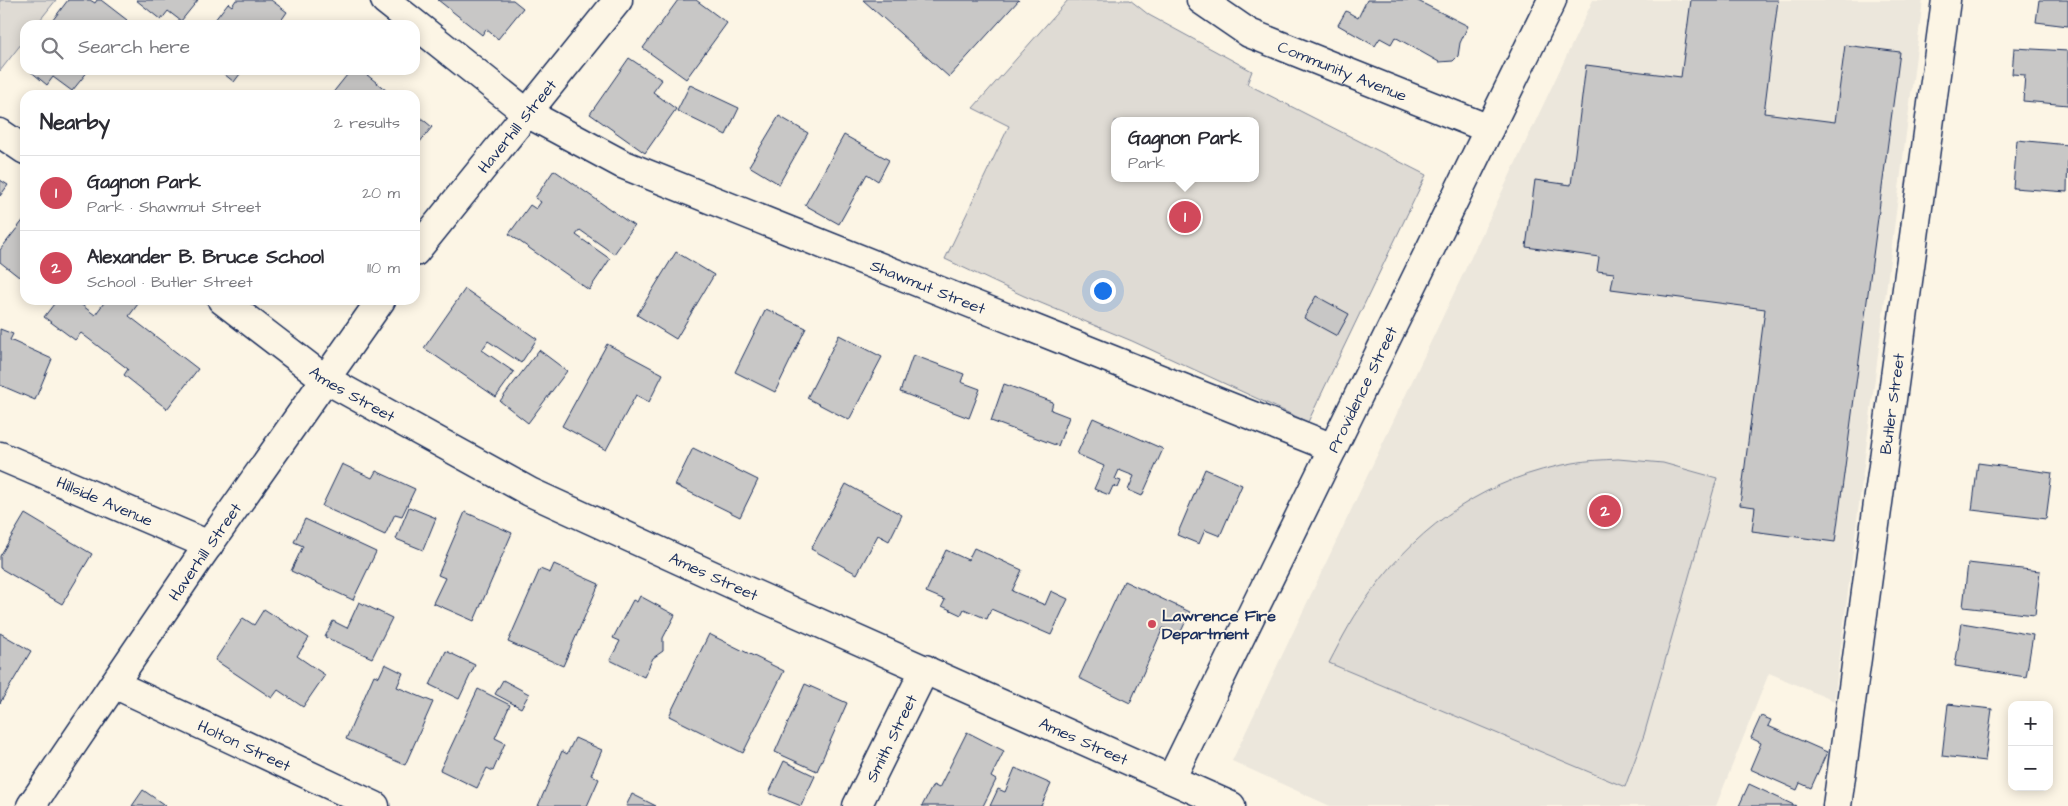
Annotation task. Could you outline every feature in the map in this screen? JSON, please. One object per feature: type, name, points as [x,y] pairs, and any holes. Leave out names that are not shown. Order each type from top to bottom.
[{"type":"street","name":"Shawmut Street","points":[[385,0],[410,20]]},
{"type":"street","name":"Haverhill Street","points":[[420,246],[618,0]]},
{"type":"street","name":"Community Avenue","points":[[1201,0],[1249,33],[1488,129]]},
{"type":"street","name":"Providence Street","points":[[1171,779],[1552,0]]},
{"type":"street","name":"Butler Street","points":[[1837,806],[1946,0]]},
{"type":"street","name":"Shawmut Street","points":[[420,28],[527,113],[622,164],[1333,448]]},
{"type":"street","points":[[0,133],[20,147]]},
{"type":"street","name":"Ames Street","points":[[229,305],[325,379],[530,492],[745,590],[1231,806]]},
{"type":"street","name":"Haverhill Street","points":[[31,806],[209,544],[377,305]]},
{"type":"street","name":"Hillside Avenue","points":[[0,456],[209,544]]},
{"type":"street","name":"Smith Street","points":[[857,806],[925,669]]},
{"type":"street","name":"Holton Street","points":[[114,684],[375,806]]},
{"type":"shaded area","points":[[0,0],[56,0],[40,20],[20,20],[20,45],[0,71]]},
{"type":"shaded area","points":[[1068,0],[1130,0],[1149,15],[1252,71],[1247,84],[1426,175],[1308,422],[1132,341],[1024,296],[945,259],[1009,126],[973,108]]},
{"type":"shaded area","points":[[1593,0],[1923,0],[1834,701],[1769,673],[1716,806],[1330,806],[1232,761]]},
{"type":"shaded area","points":[[1618,459],[1663,463],[1717,478],[1644,735],[1625,787],[1329,663],[1360,608],[1372,591],[1412,544],[1435,524],[1486,492],[1513,479],[1579,462]]},
{"type":"building","points":[[68,0],[90,0],[95,3],[97,0],[101,0],[127,20],[53,20]]},
{"type":"building","points":[[136,0],[198,0],[182,20],[168,11],[161,20]]},
{"type":"building","points":[[236,0],[271,0],[287,12],[281,20],[215,20],[228,3],[232,6]]},
{"type":"building","points":[[438,0],[513,0],[523,8],[498,39],[486,29],[482,35]]},
{"type":"building","points":[[678,0],[696,0],[727,23],[686,79],[643,48]]},
{"type":"building","points":[[863,0],[1019,0],[949,77]]},
{"type":"building","points":[[1367,0],[1416,0],[1468,26],[1460,43],[1458,56],[1453,61],[1439,62],[1395,37],[1391,44],[1380,38],[1375,46],[1338,25],[1346,11],[1358,18]]},
{"type":"building","points":[[1691,0],[1778,0],[1764,113],[1835,122],[1845,45],[1900,52],[1835,542],[1752,531],[1755,507],[1740,505],[1765,309],[1611,289],[1614,273],[1597,271],[1599,257],[1526,247],[1535,180],[1571,185],[1586,65],[1681,77]]},
{"type":"building","points":[[2039,0],[2068,0],[2068,26],[2036,22]]},
{"type":"building","points":[[2014,48],[2068,51],[2068,105],[2023,101],[2025,75],[2012,74]]},
{"type":"building","points":[[629,58],[662,80],[653,92],[676,109],[645,153],[590,114]]},
{"type":"building","points":[[35,75],[85,75],[73,90],[53,77],[47,85]]},
{"type":"building","points":[[225,75],[239,75],[234,82]]},
{"type":"building","points":[[347,75],[367,75],[386,90],[335,90]]},
{"type":"building","points":[[690,85],[739,108],[726,135],[677,111]]},
{"type":"building","points":[[779,116],[808,133],[779,184],[749,166]]},
{"type":"building","points":[[420,117],[432,127],[420,142]]},
{"type":"building","points":[[844,135],[889,160],[878,181],[867,174],[839,224],[805,205]]},
{"type":"building","points":[[2017,140],[2068,145],[2067,192],[2013,188]]},
{"type":"building","points":[[554,170],[634,226],[614,254],[580,230],[576,235],[610,259],[589,290],[509,234],[530,205],[536,209],[541,202],[535,198]]},
{"type":"building","points":[[0,180],[8,185],[0,196]]},
{"type":"building","points":[[20,224],[19,277],[0,262],[0,250]]},
{"type":"building","points":[[676,252],[714,275],[676,339],[637,315]]},
{"type":"building","points":[[465,289],[537,339],[521,363],[488,341],[482,350],[514,372],[496,397],[424,348]]},
{"type":"building","points":[[1316,296],[1349,314],[1337,336],[1304,318]]},
{"type":"building","points":[[53,305],[82,305],[95,315],[102,305],[137,305],[129,316],[198,369],[167,409],[124,375],[128,369],[81,333],[75,340],[44,317]]},
{"type":"building","points":[[766,309],[806,328],[775,392],[735,372]]},
{"type":"building","points":[[0,329],[13,334],[10,340],[52,359],[35,400],[0,385]]},
{"type":"building","points":[[839,335],[882,357],[849,420],[807,398]]},
{"type":"building","points":[[607,344],[663,374],[649,402],[636,395],[606,450],[562,426]]},
{"type":"building","points":[[539,350],[567,371],[528,423],[500,401]]},
{"type":"building","points":[[913,355],[964,374],[961,382],[980,389],[969,418],[900,392]]},
{"type":"building","points":[[1004,384],[1053,402],[1051,410],[1069,417],[1058,446],[991,421]]},
{"type":"building","points":[[1093,418],[1163,449],[1142,496],[1128,490],[1134,476],[1119,470],[1115,479],[1121,481],[1118,488],[1113,486],[1109,495],[1094,489],[1104,466],[1077,454]]},
{"type":"building","points":[[693,448],[758,480],[740,517],[675,485]]},
{"type":"building","points":[[1978,463],[2052,473],[2046,519],[1972,510]]},
{"type":"building","points":[[342,464],[372,478],[376,471],[415,489],[402,516],[395,514],[385,535],[322,506]]},
{"type":"building","points":[[1205,469],[1242,485],[1220,536],[1205,530],[1199,544],[1177,535]]},
{"type":"building","points":[[846,484],[902,515],[889,541],[878,535],[857,574],[811,549]]},
{"type":"building","points":[[409,507],[436,518],[423,550],[396,539]]},
{"type":"building","points":[[465,512],[512,533],[474,621],[433,603],[445,578],[438,575]]},
{"type":"building","points":[[25,514],[92,554],[62,604],[0,568],[0,556]]},
{"type":"building","points":[[305,519],[376,552],[353,600],[291,571],[303,546],[294,542]]},
{"type":"building","points":[[974,548],[1022,570],[1012,591],[1045,605],[1051,591],[1068,599],[1051,635],[991,609],[987,619],[964,609],[961,615],[942,606],[945,600],[926,592],[946,550],[968,560]]},
{"type":"building","points":[[1968,563],[2040,571],[2035,615],[1963,607]]},
{"type":"building","points":[[554,564],[599,584],[563,666],[508,642],[540,569],[550,573]]},
{"type":"building","points":[[1124,581],[1190,612],[1179,636],[1163,628],[1130,703],[1079,678]]},
{"type":"building","points":[[640,596],[675,615],[663,638],[663,651],[653,658],[644,677],[610,660],[620,641],[613,638],[633,600],[637,602]]},
{"type":"building","points":[[359,602],[392,618],[372,658],[325,637],[333,621],[347,628]]},
{"type":"building","points":[[264,609],[309,638],[297,656],[325,675],[303,707],[278,690],[272,698],[215,660],[243,618],[254,625]]},
{"type":"building","points":[[1962,623],[2033,635],[2026,677],[1955,666]]},
{"type":"building","points":[[0,633],[31,651],[0,703]]},
{"type":"building","points":[[709,634],[784,671],[743,753],[669,716]]},
{"type":"building","points":[[446,651],[475,665],[459,699],[430,685]]},
{"type":"building","points":[[385,664],[403,673],[397,687],[433,702],[405,765],[346,739],[374,675],[379,677]]},
{"type":"building","points":[[503,680],[529,694],[521,708],[495,694]]},
{"type":"building","points":[[805,684],[847,703],[817,771],[775,752]]},
{"type":"building","points":[[478,689],[510,705],[495,738],[505,743],[493,771],[487,768],[477,788],[440,770]]},
{"type":"building","points":[[1948,704],[1992,709],[1985,761],[1942,756]]},
{"type":"building","points":[[1761,716],[1771,720],[1768,726],[1827,752],[1811,788],[1800,783],[1797,790],[1750,769],[1761,743],[1751,738]]},
{"type":"building","points":[[967,732],[1004,751],[991,777],[996,780],[983,806],[922,806],[933,785],[939,788]]},
{"type":"building","points":[[575,738],[602,750],[591,775],[599,779],[587,806],[538,806],[562,751],[567,754]]},
{"type":"building","points":[[784,761],[815,776],[801,806],[769,793]]},
{"type":"building","points":[[1015,768],[1051,784],[1041,806],[990,806],[998,789],[1005,792]]},
{"type":"building","points":[[1749,784],[1796,806],[1739,806]]},
{"type":"building","points":[[143,790],[166,806],[132,806]]},
{"type":"building","points":[[632,794],[656,806],[626,806]]},
{"type":"place","name":"Gagnon Park","points":[[1185,217]]},
{"type":"place","name":"Alexander B. Bruce School","points":[[1605,511]]},
{"type":"place","name":"Lawrence Fire Department","points":[[1152,624]]}]
